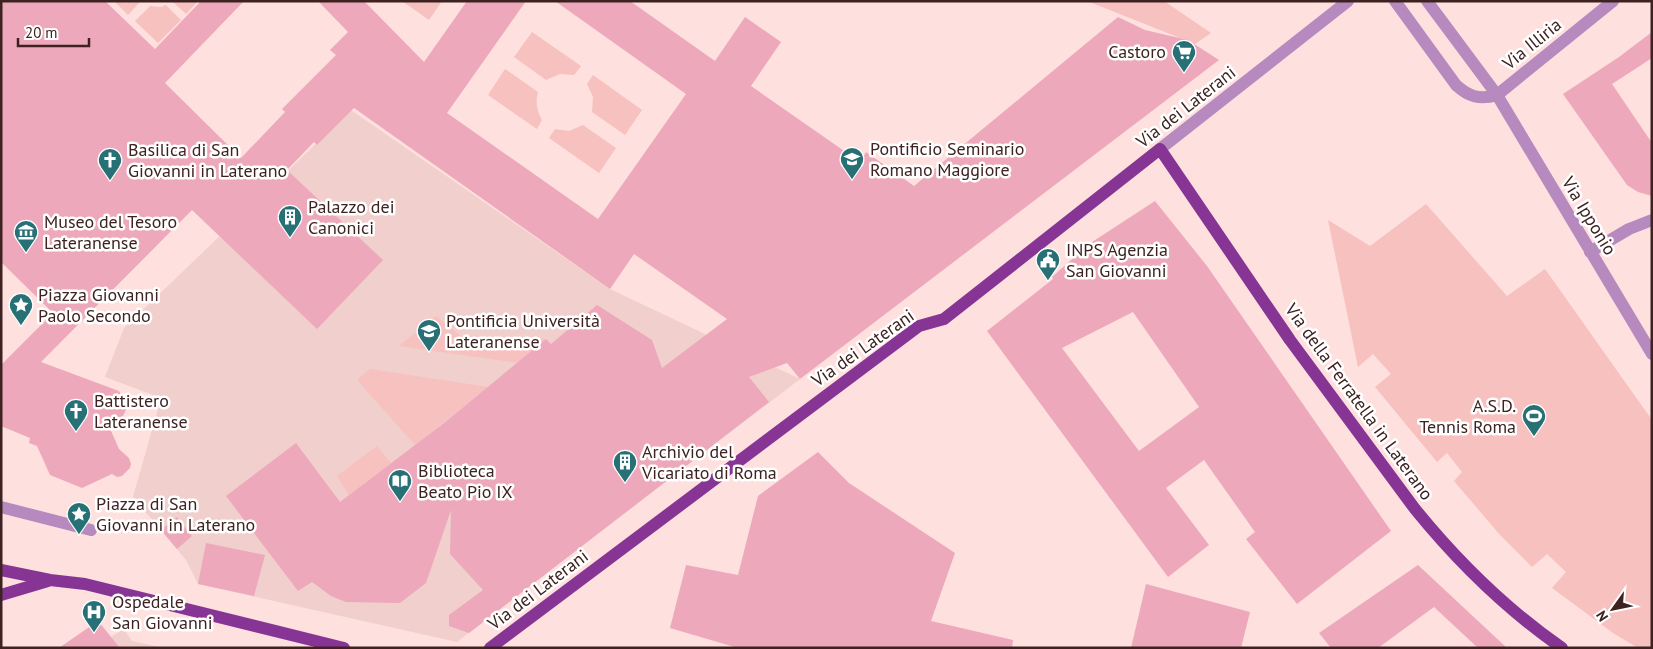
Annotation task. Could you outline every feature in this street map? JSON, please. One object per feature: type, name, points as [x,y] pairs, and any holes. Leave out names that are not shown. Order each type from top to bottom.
[{"type":"main road","name":"Via dei Laterani","points":[[490,648],[919,326],[944,318],[1160,149]]},
{"type":"main road","name":"Via della Ferratella in Laterano","points":[[1160,149],[1290,340],[1434,533],[1513,612],[1562,648]]},
{"type":"main road","points":[[1,570],[93,586],[344,648]]},
{"type":"main road","points":[[1,595],[50,580]]},
{"type":"street","name":"Via dei Laterani","points":[[1160,149],[1348,1]]},
{"type":"street","points":[[1395,1],[1462,90],[1475,98],[1497,95]]},
{"type":"street","name":"Via Ipponio","points":[[1427,1],[1497,95],[1652,354]]},
{"type":"street","name":"Via Illiria","points":[[1497,95],[1613,1]]},
{"type":"street","points":[[1590,252],[1629,229],[1652,220]]},
{"type":"street","points":[[1,507],[91,530]]},
{"type":"shaded area","points":[[114,1],[141,1],[128,15]]},
{"type":"shaded area","points":[[172,1],[198,1],[186,14]]},
{"type":"shaded area","points":[[402,1],[442,1],[429,20]]},
{"type":"shaded area","points":[[1087,1],[1164,1],[1211,33],[1195,44]]},
{"type":"shaded area","points":[[166,5],[181,20],[158,43],[135,21],[150,6],[161,7]]},
{"type":"shaded area","points":[[532,32],[581,66],[574,75],[560,74],[546,80],[514,57]]},
{"type":"shaded area","points":[[505,69],[538,92],[537,107],[542,120],[537,129],[488,95]]},
{"type":"shaded area","points":[[593,75],[642,110],[625,135],[592,112],[593,97],[587,84]]},
{"type":"shaded area","name":"Pontificia Università Lateranense","points":[[351,110],[610,289],[800,379],[457,642],[198,584],[186,560],[133,497],[161,398],[105,377],[124,328]]},
{"type":"shaded area","points":[[583,125],[616,148],[599,173],[549,138],[555,129],[569,131]]},
{"type":"shaded area","name":"A.S.D. Tennis Roma","points":[[1426,204],[1507,296],[1545,269],[1652,420],[1652,648],[1638,648],[1613,633],[1552,588],[1566,572],[1547,554],[1532,567],[1500,535],[1454,481],[1462,472],[1447,453],[1437,462],[1375,387],[1391,374],[1373,354],[1358,367],[1328,220],[1370,246]]},
{"type":"shaded area","points":[[436,316],[463,338],[473,343],[546,339],[518,363],[399,346]]},
{"type":"shaded area","points":[[370,369],[488,387],[415,445],[358,381]]},
{"type":"shaded area","points":[[377,446],[391,463],[349,495],[337,476]]},
{"type":"shaded area","name":"Ospedale San Giovanni","points":[[98,621],[111,637],[124,629],[132,641],[163,648],[59,648]]},
{"type":"building","points":[[1,1],[105,1],[155,49],[201,1],[244,1],[165,83],[241,158],[285,112],[282,109],[336,55],[330,50],[348,32],[318,1],[364,1],[424,62],[467,1],[526,1],[447,113],[598,219],[686,94],[555,1],[630,1],[715,61],[745,17],[781,42],[751,86],[860,162],[866,152],[914,186],[1118,17],[1145,30],[1188,40],[1219,60],[800,379],[787,363],[749,377],[769,402],[469,633],[449,626],[449,615],[483,590],[450,554],[451,510],[426,583],[400,603],[346,602],[331,596],[312,582],[298,591],[226,496],[296,443],[340,502],[444,423],[546,339],[551,344],[597,305],[652,340],[662,368],[727,319],[634,254],[610,289],[354,108],[317,145],[314,142],[287,170],[383,260],[317,329],[192,210],[41,362],[119,391],[126,404],[126,410],[123,416],[108,424],[119,449],[129,458],[130,468],[122,476],[117,477],[112,474],[82,488],[50,475],[37,446],[29,443],[30,438],[1,426],[1,365],[53,313],[1,262]]},
{"type":"building","points":[[1652,32],[1652,58],[1612,84],[1652,143],[1652,196],[1638,192],[1627,185],[1563,94],[1619,57]]},
{"type":"building","points":[[1155,201],[1207,266],[1391,531],[1297,604],[1246,539],[1255,532],[1204,460],[1166,488],[1209,545],[1168,577],[987,331],[1053,279],[1052,277],[1089,244]],"holes":[[[1133,312],[1199,407],[1139,451],[1062,348]]]},
{"type":"building","points":[[818,452],[849,483],[955,553],[931,621],[1013,640],[1012,648],[738,648],[670,628],[686,565],[738,575],[758,496]]},
{"type":"building","points":[[177,517],[192,536],[177,549],[161,530]]},
{"type":"building","points":[[206,543],[265,555],[254,596],[198,584]]},
{"type":"building","points":[[1418,565],[1507,648],[1478,648],[1434,607],[1378,648],[1331,648],[1319,633]]},
{"type":"building","points":[[1146,584],[1250,612],[1241,648],[1131,648]]},
{"type":"building","name":"Ospedale San Giovanni","points":[[98,621],[120,648],[59,648]]},
{"type":"place","name":"Castoro","points":[[1184,73]]},
{"type":"place","name":"Pontificio Seminario Romano Maggiore","points":[[852,180]]},
{"type":"place","name":"Basilica di San Giovanni in Laterano","points":[[110,181]]},
{"type":"place","name":"Palazzo dei Canonici","points":[[290,238]]},
{"type":"place","name":"Museo del Tesoro Lateranense","points":[[26,253]]},
{"type":"place","name":"INPS Agenzia San Giovanni","points":[[1048,281]]},
{"type":"place","name":"Piazza Giovanni Paolo Secondo","points":[[21,326]]},
{"type":"place","name":"Pontificia Università Lateranense","points":[[429,352]]},
{"type":"place","name":"Battistero Lateranense","points":[[76,432]]},
{"type":"place","name":"A.S.D. Tennis Roma","points":[[1534,437]]},
{"type":"place","name":"Archivio del Vicariato di Roma","points":[[625,483]]},
{"type":"place","name":"Biblioteca Beato Pio IX","points":[[400,502]]},
{"type":"place","name":"Piazza di San Giovanni in Laterano","points":[[79,535]]},
{"type":"place","name":"Ospedale San Giovanni","points":[[94,633]]}]
